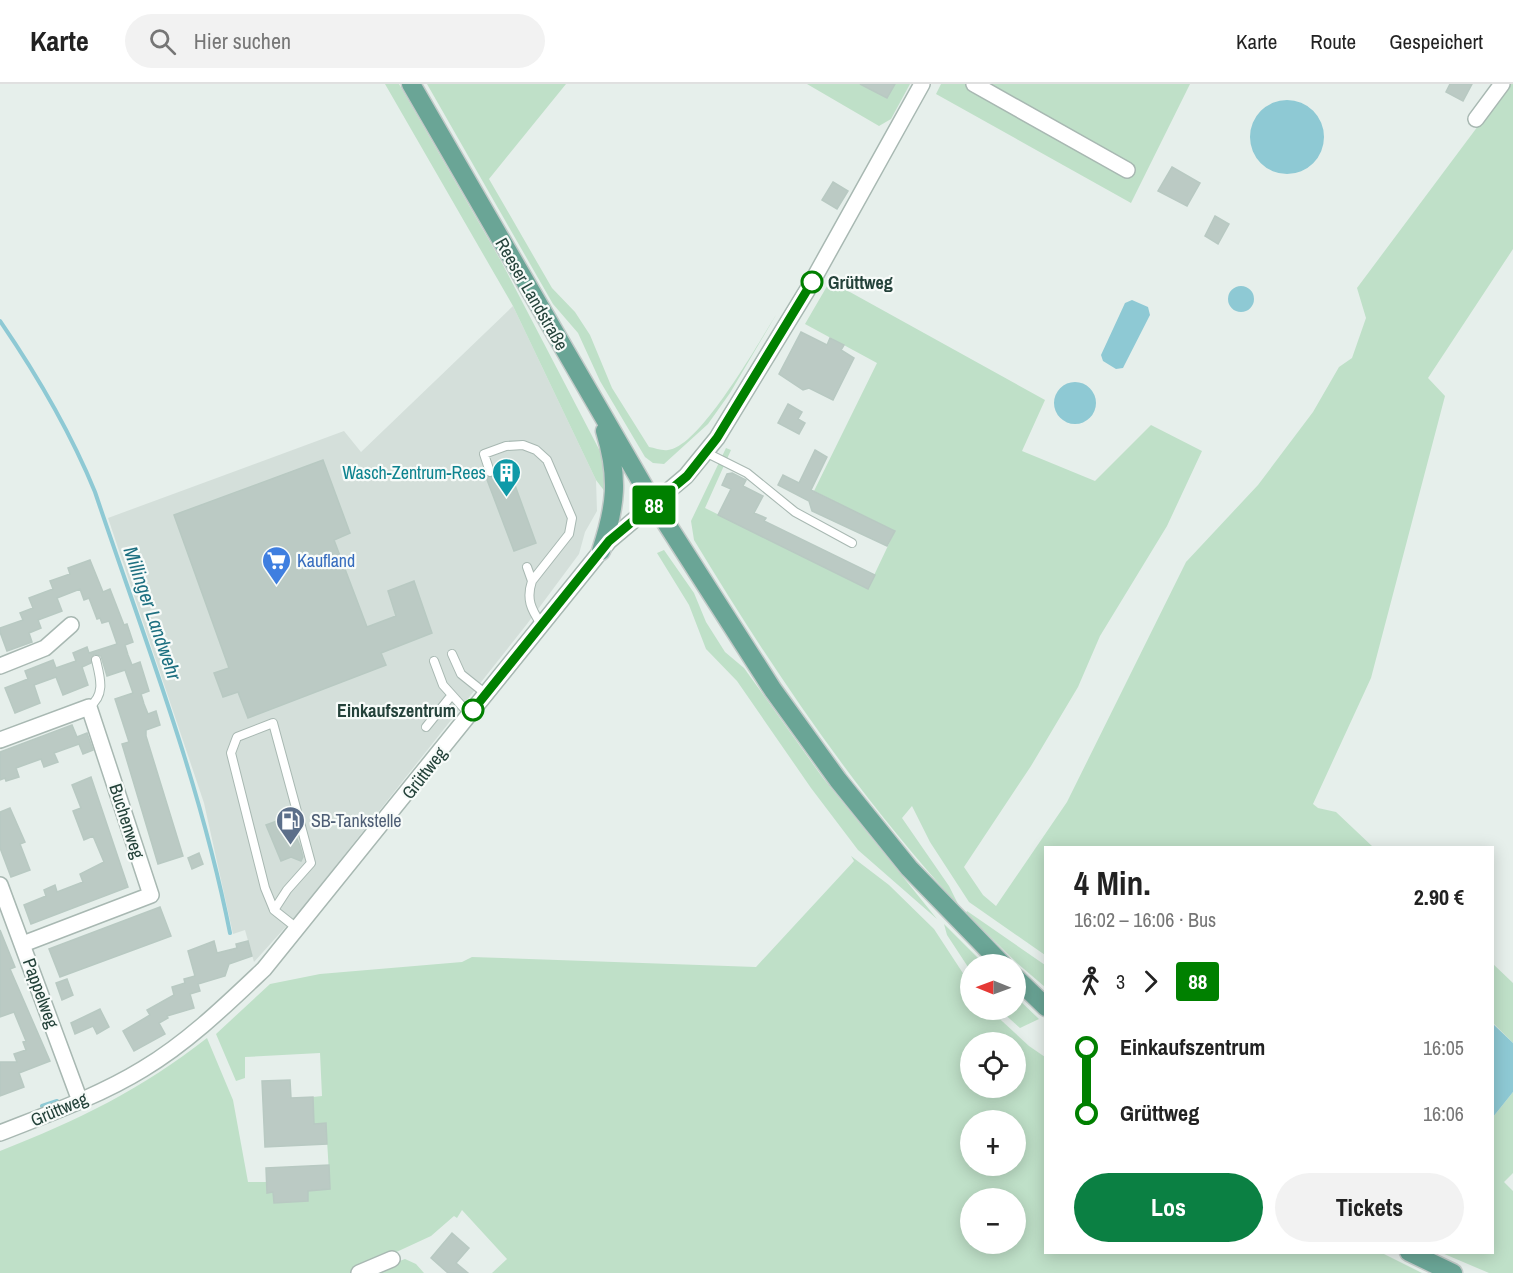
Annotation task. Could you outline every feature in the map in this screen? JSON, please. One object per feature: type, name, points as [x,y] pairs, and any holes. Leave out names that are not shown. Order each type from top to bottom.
[{"type":"main road","name":"Reeser Landstraße","points":[[411,84],[654,504],[772,690],[838,780],[916,876],[992,954]]},
{"type":"main road","points":[[596,404],[610,450],[616,484],[614,508],[601,551]]},
{"type":"main road","points":[[1026,988],[1044,1005]]},
{"type":"main road","points":[[1413,1254],[1453,1273]]},
{"type":"street","name":"Grüttweg","points":[[0,1132],[80,1101],[142,1070],[218,1013],[264,969],[601,551],[687,476],[717,438],[808,289],[922,84]]},
{"type":"street","points":[[974,84],[1127,170]]},
{"type":"street","points":[[1476,119],[1502,84]]},
{"type":"street","points":[[0,666],[45,648],[71,625]]},
{"type":"street","points":[[0,740],[89,707]]},
{"type":"street","name":"Buchenweg","points":[[23,944],[151,895],[89,707]]},
{"type":"street","name":"Pappelweg","points":[[0,885],[80,1101]]},
{"type":"street","points":[[359,1273],[392,1259]]},
{"type":"lane","points":[[490,472],[484,454],[506,446],[522,445],[536,450],[547,460],[572,518],[569,534],[532,581]]},
{"type":"lane","points":[[705,452],[747,473],[795,512],[852,543]]},
{"type":"lane","points":[[526,567],[532,581],[529,604],[541,624]]},
{"type":"lane","points":[[452,654],[461,674],[486,694]]},
{"type":"lane","points":[[89,707],[98,701],[100,693],[96,660]]},
{"type":"lane","points":[[434,661],[437,673],[451,696],[470,715]]},
{"type":"lane","points":[[426,727],[451,696]]},
{"type":"lane","points":[[274,910],[287,890],[311,862],[273,723],[237,737],[231,753],[265,888],[274,910],[298,929]]},
{"type":"shaded area","points":[[513,306],[596,480],[597,511],[585,532],[579,554],[527,624],[300,911],[254,962],[245,930],[233,934],[204,803],[108,518],[344,431],[361,452]]},
{"type":"green space","points":[[385,84],[399,84],[501,261],[602,455],[609,497],[596,480],[513,306]]},
{"type":"green space","points":[[427,84],[566,84],[489,179],[552,288],[575,312],[590,335],[612,388],[649,447],[668,450],[681,444],[696,432],[727,392],[776,315],[730,393],[708,424],[664,464],[653,463],[645,457],[600,381],[578,333],[553,304]]},
{"type":"green space","points":[[807,84],[910,84],[891,119],[879,126]]},
{"type":"green space","points":[[941,84],[1190,84],[1131,203],[936,94]]},
{"type":"green space","points":[[1505,84],[1513,84],[1513,249],[1428,378],[1445,396],[1371,678],[1313,804],[1318,808],[1336,812],[1372,846],[1044,846],[1044,954],[969,902],[930,842],[912,806],[902,818],[949,886],[959,906],[886,820],[818,730],[754,636],[694,540],[691,521],[726,448],[731,450],[705,508],[868,588],[895,531],[814,491],[877,363],[805,324],[830,281],[1045,400],[1022,451],[1095,481],[1151,425],[1202,451],[1167,526],[1100,636],[1078,687],[1031,766],[964,867],[983,895],[996,906],[1067,802],[1186,562],[1258,485],[1313,412],[1339,367],[1352,358],[1366,318],[1357,288],[1481,122]]},
{"type":"green space","points":[[664,550],[694,593],[706,622],[725,652],[744,668],[823,778],[937,919],[858,850],[811,788],[737,681],[706,649],[689,605],[657,553]]},
{"type":"green space","points":[[851,856],[889,885],[934,929],[960,969],[960,1020],[1001,1020],[1014,1032],[960,1032],[960,1098],[1026,1098],[1026,1043],[1044,1056],[1044,1254],[1384,1254],[1422,1273],[492,1273],[507,1259],[462,1210],[457,1218],[454,1216],[431,1236],[351,1273],[0,1273],[0,1151],[56,1128],[108,1102],[158,1073],[207,1038],[233,1100],[248,1182],[266,1182],[267,1193],[273,1192],[274,1203],[308,1201],[308,1191],[330,1189],[326,1124],[314,1124],[313,1097],[322,1096],[320,1053],[245,1057],[245,1078],[236,1081],[216,1034],[270,984],[320,974],[462,962],[472,957],[756,967],[854,861]]},
{"type":"green space","points":[[967,911],[1044,964],[1044,986],[1026,971],[1026,954],[1008,954],[966,913]]},
{"type":"green space","points":[[944,924],[974,954],[960,955],[947,935]]},
{"type":"green space","points":[[1494,965],[1513,983],[1513,1043],[1494,1024]]},
{"type":"green space","points":[[1026,1007],[1039,1019],[1020,1028],[1011,1020],[1026,1020]]},
{"type":"green space","points":[[1513,1092],[1513,1173],[1504,1182],[1513,1191],[1513,1273],[1489,1273],[1444,1254],[1494,1254],[1494,1116]]},
{"type":"green space","points":[[405,1259],[416,1264],[424,1273],[367,1273]]},
{"type":"water","points":[[1287,100],[1308,106],[1318,116],[1324,137],[1318,158],[1308,168],[1287,174],[1266,168],[1256,158],[1250,137],[1256,116],[1266,106]]},
{"type":"water","points":[[1241,286],[1250,290],[1254,299],[1250,308],[1241,312],[1232,308],[1228,299],[1232,290]]},
{"type":"water","points":[[1132,300],[1148,307],[1150,315],[1123,368],[1116,369],[1103,361],[1101,355],[1125,303]]},
{"type":"water","points":[[1075,382],[1090,388],[1096,403],[1090,418],[1075,424],[1060,418],[1054,403],[1060,388]]},
{"type":"water","points":[[1494,1025],[1513,1043],[1513,1092],[1494,1116]]},
{"type":"building","points":[[860,84],[895,84],[887,98]]},
{"type":"building","points":[[1450,84],[1472,84],[1463,101],[1446,92]]},
{"type":"building","points":[[1172,167],[1200,183],[1187,206],[1158,191]]},
{"type":"building","points":[[833,182],[848,191],[837,209],[822,200]]},
{"type":"building","points":[[1215,216],[1229,224],[1218,244],[1205,236]]},
{"type":"building","points":[[801,332],[827,345],[830,338],[844,345],[841,350],[854,358],[833,400],[809,388],[803,390],[779,374]]},
{"type":"building","points":[[788,404],[802,412],[798,419],[805,423],[799,434],[778,423]]},
{"type":"building","points":[[815,450],[827,457],[811,490],[895,531],[887,546],[812,511],[809,501],[778,485],[783,475],[799,483]]},
{"type":"building","name":"Kaufland","points":[[323,460],[350,533],[334,540],[367,627],[396,616],[388,591],[414,581],[432,633],[381,653],[386,665],[248,718],[238,692],[223,697],[214,673],[229,668],[174,515]]},
{"type":"building","name":"Wasch-Zentrum-Rees","points":[[508,466],[536,543],[514,551],[486,477],[492,477],[496,471]]},
{"type":"building","points":[[732,473],[746,480],[743,486],[763,496],[754,513],[766,518],[764,521],[875,575],[868,589],[718,515],[731,489],[722,485],[727,474]]},
{"type":"building","points":[[90,560],[103,592],[110,589],[124,625],[127,624],[133,642],[125,645],[128,655],[132,665],[140,662],[149,691],[141,694],[144,704],[148,714],[156,711],[160,725],[146,730],[146,736],[183,856],[158,864],[122,744],[129,742],[115,699],[133,693],[125,670],[107,676],[101,656],[94,654],[91,663],[82,667],[88,685],[63,695],[56,677],[34,685],[40,703],[15,713],[5,688],[28,679],[25,671],[53,660],[56,668],[76,661],[73,653],[87,647],[89,653],[117,644],[109,621],[102,623],[100,618],[97,619],[89,598],[84,600],[80,589],[57,598],[62,611],[38,620],[41,628],[29,633],[32,642],[7,651],[0,632],[0,628],[23,620],[20,613],[33,608],[29,598],[53,589],[50,581],[70,574],[68,568]]},
{"type":"building","points":[[72,725],[77,737],[87,733],[93,750],[83,754],[79,744],[54,753],[58,762],[44,767],[41,759],[16,768],[19,777],[6,781],[5,778],[0,780],[0,752]]},
{"type":"building","points":[[91,777],[128,887],[31,924],[24,905],[46,896],[44,890],[55,885],[57,892],[83,882],[80,874],[104,862],[93,836],[84,840],[73,811],[81,808],[72,785]]},
{"type":"building","points":[[10,808],[25,842],[20,844],[30,870],[11,877],[0,848],[0,812]]},
{"type":"building","points":[[288,817],[300,846],[303,857],[301,861],[291,857],[281,861],[266,825]]},
{"type":"building","points":[[199,853],[203,864],[192,869],[188,858]]},
{"type":"building","points":[[160,907],[171,936],[60,977],[49,949]]},
{"type":"building","points":[[0,930],[15,967],[10,969],[50,1061],[19,1073],[24,1087],[0,1096],[0,1062],[17,1062],[14,1054],[26,1050],[23,1042],[26,1041],[14,1012],[0,1017]]},
{"type":"building","points":[[214,941],[217,953],[237,948],[236,944],[248,941],[252,956],[229,964],[225,976],[198,984],[200,991],[190,994],[194,1008],[167,1016],[168,1018],[159,1023],[165,1034],[134,1051],[123,1031],[150,1015],[147,1010],[174,995],[172,987],[185,983],[184,979],[195,976],[188,951]]},
{"type":"building","points":[[67,979],[73,995],[62,1000],[56,983]]},
{"type":"building","points":[[100,1009],[109,1027],[97,1034],[93,1026],[75,1034],[71,1023]]},
{"type":"building","points":[[290,1080],[291,1098],[313,1097],[314,1124],[326,1123],[327,1144],[265,1147],[262,1081]]},
{"type":"building","points":[[329,1165],[330,1189],[308,1191],[308,1201],[274,1203],[273,1192],[267,1193],[266,1168]]},
{"type":"building","points":[[452,1233],[469,1248],[456,1263],[468,1273],[448,1273],[431,1258]]},
{"type":"waterway","name":"Millinger Landwehr","points":[[0,321],[52,404],[95,492],[187,765],[218,876],[230,933]]},
{"type":"waterway","points":[[42,1106],[57,1101]]},
{"type":"bus line","name":"88","points":[[473,710],[609,541],[687,476],[717,438],[812,282]]},
{"type":"place","name":"Grüttweg","points":[[812,282]]},
{"type":"place","name":"Wasch-Zentrum-Rees","points":[[507,498]]},
{"type":"place","name":"Kaufland","points":[[276,586]]},
{"type":"place","name":"Einkaufszentrum","points":[[473,710]]},
{"type":"place","name":"SB-Tankstelle","points":[[290,846]]}]
